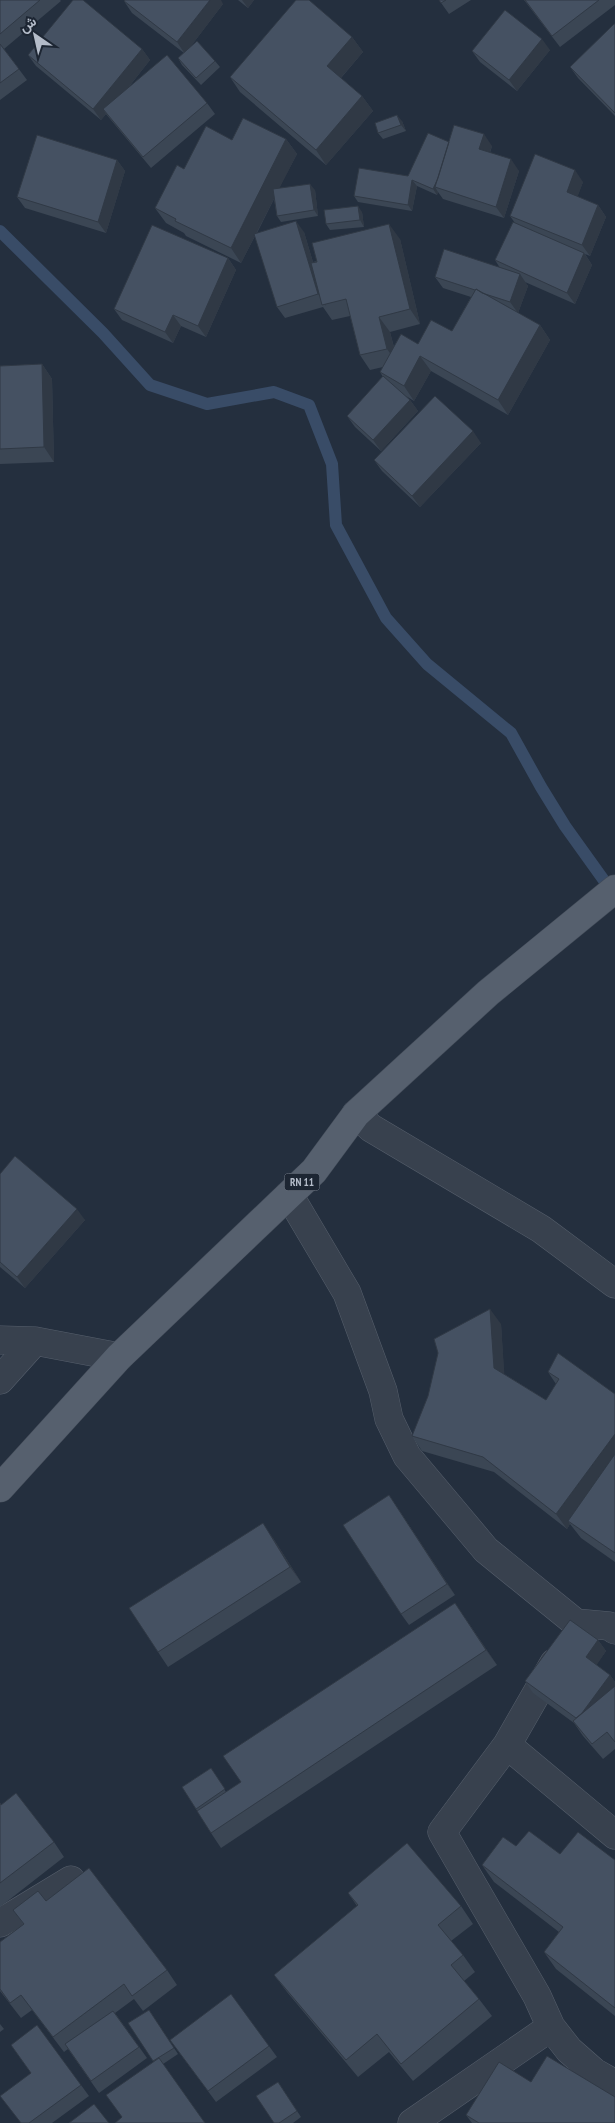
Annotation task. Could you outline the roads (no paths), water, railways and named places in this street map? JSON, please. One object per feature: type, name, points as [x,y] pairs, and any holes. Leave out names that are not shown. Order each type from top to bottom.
[{"type":"main road","name":"RN 11","points":[[0,1488],[119,1357],[314,1171],[356,1114],[488,993],[615,889]]},
{"type":"street","points":[[356,1114],[370,1128],[541,1229],[615,1284]]},
{"type":"street","points":[[288,1195],[347,1294],[383,1391],[389,1419],[407,1456],[486,1550],[576,1623],[610,1626],[615,1630]]},
{"type":"street","points":[[0,1340],[35,1341],[119,1357]]},
{"type":"street","points":[[0,1380],[35,1341]]},
{"type":"street","points":[[576,1623],[508,1745],[442,1832],[537,1996],[551,2027],[569,2050],[594,2072],[615,2084]]},
{"type":"street","points":[[508,1745],[615,1835]]},
{"type":"street","points":[[0,1923],[71,1880]]},
{"type":"street","points":[[412,2123],[551,2027]]},
{"type":"waterway","points":[[0,231],[103,333],[150,385],[207,404],[274,392],[309,405],[332,464],[336,525],[386,618],[427,664],[511,733],[565,826],[613,893]]}]
